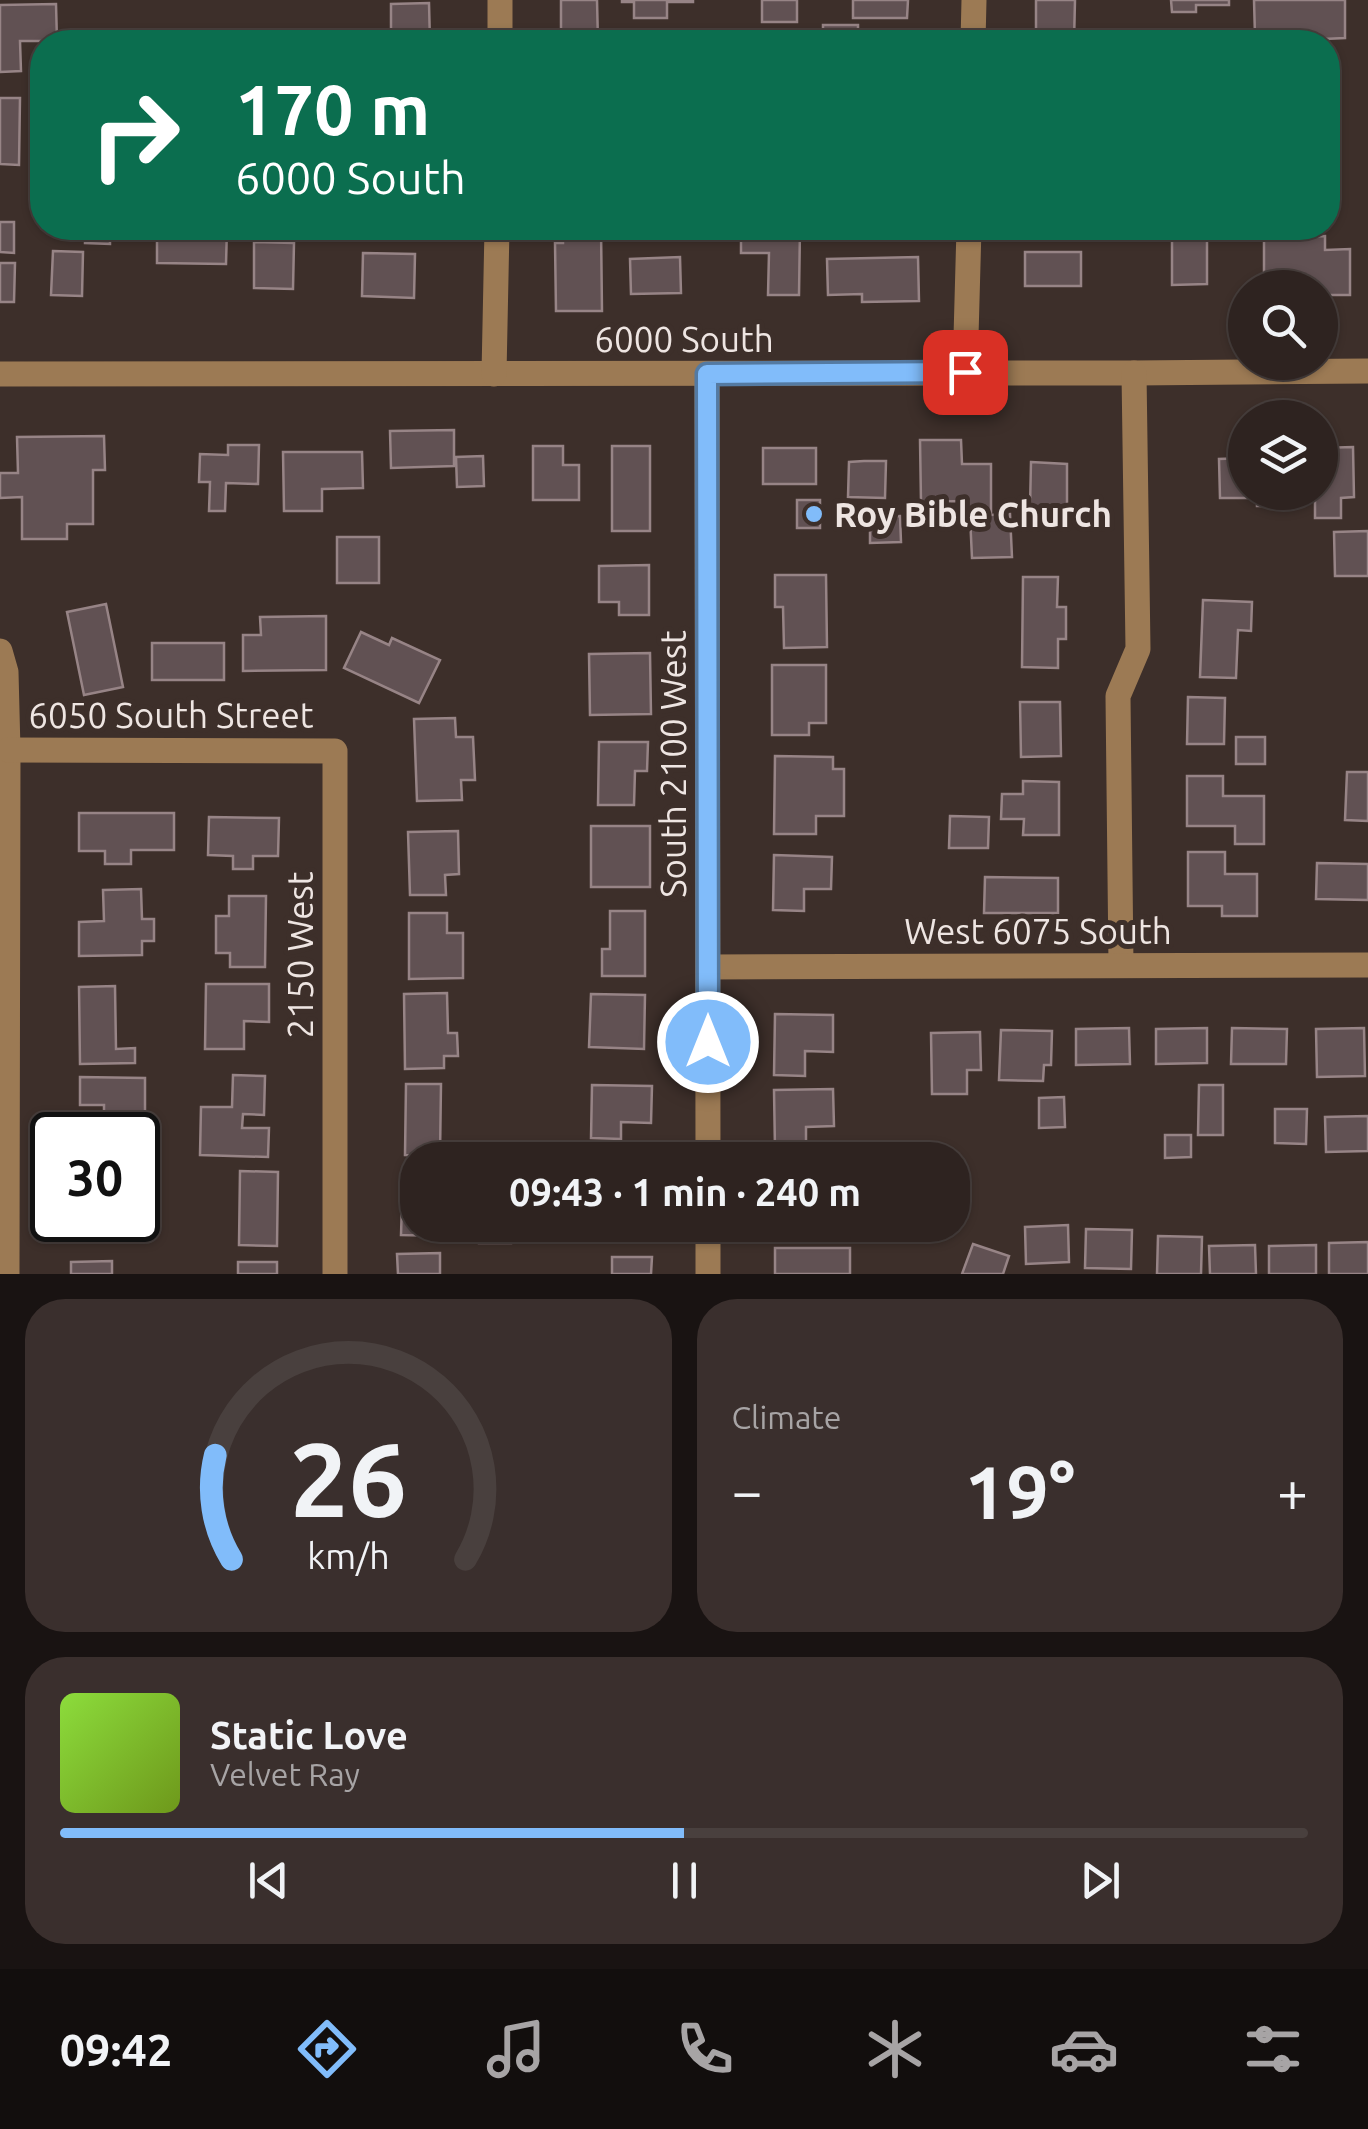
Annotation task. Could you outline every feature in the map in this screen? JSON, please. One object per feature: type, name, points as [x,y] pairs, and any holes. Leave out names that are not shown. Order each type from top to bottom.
[{"type":"street","points":[[500,0],[500,30]]},
{"type":"street","points":[[973,30],[974,0]]},
{"type":"street","points":[[494,374],[497,240]]},
{"type":"street","points":[[965,372],[968,240]]},
{"type":"street","name":"6000 South","points":[[0,374],[1368,371]]},
{"type":"street","name":"South 2100 West","points":[[707,374],[708,1142]]},
{"type":"street","points":[[1121,965],[1118,696],[1138,649],[1134,374]]},
{"type":"street","points":[[0,652],[6,672],[8,750],[7,1274]]},
{"type":"street","name":"6050 South Street","points":[[8,750],[335,751]]},
{"type":"street","name":"2150 West","points":[[334,1274],[335,751]]},
{"type":"street","name":"West 6075 South","points":[[708,968],[1368,965]]},
{"type":"street","points":[[708,1242],[708,1274]]},
{"type":"building","points":[[561,0],[597,0],[598,30],[561,30]]},
{"type":"building","points":[[622,0],[693,2],[667,2],[667,18],[634,18],[634,2]]},
{"type":"building","points":[[762,0],[797,0],[797,22],[762,22]]},
{"type":"building","points":[[853,0],[908,0],[907,18],[853,18]]},
{"type":"building","points":[[1036,0],[1075,0],[1074,30],[1036,30]]},
{"type":"building","points":[[1171,0],[1229,0],[1229,5],[1196,5],[1196,12],[1172,12]]},
{"type":"building","points":[[1254,0],[1345,0],[1345,38],[1340,38],[1340,30],[1255,30]]},
{"type":"building","points":[[429,3],[430,30],[391,30],[391,4]]},
{"type":"building","points":[[56,4],[57,30],[30,30],[30,41],[20,41],[21,71],[0,72],[0,5]]},
{"type":"building","points":[[823,25],[858,25],[858,30],[823,30]]},
{"type":"building","points":[[0,98],[20,98],[19,165],[0,164]]},
{"type":"building","points":[[0,222],[14,222],[14,253],[0,252]]},
{"type":"building","points":[[85,240],[110,240],[110,244]]},
{"type":"building","points":[[157,240],[227,240],[226,264],[157,263]]},
{"type":"building","points":[[601,240],[602,311],[556,311],[555,243]]},
{"type":"building","points":[[741,240],[800,240],[799,295],[768,295],[769,253],[741,253]]},
{"type":"building","points":[[1172,240],[1207,240],[1207,284],[1172,285]]},
{"type":"building","points":[[1264,240],[1325,240],[1325,250],[1350,249],[1350,295],[1338,295],[1338,270],[1264,270]]},
{"type":"building","points":[[254,242],[294,243],[293,289],[254,288]]},
{"type":"building","points":[[53,251],[83,252],[82,296],[51,295]]},
{"type":"building","points":[[1025,252],[1081,252],[1081,286],[1025,286]]},
{"type":"building","points":[[363,253],[415,254],[414,298],[362,296]]},
{"type":"building","points":[[680,257],[681,293],[631,294],[630,259]]},
{"type":"building","points":[[918,257],[919,301],[862,302],[862,294],[828,295],[827,259]]},
{"type":"building","points":[[0,263],[15,263],[14,302],[0,302]]},
{"type":"building","points":[[454,430],[454,466],[391,468],[390,431]]},
{"type":"building","points":[[104,436],[105,470],[93,470],[93,524],[67,524],[67,539],[22,539],[22,497],[0,498],[0,473],[18,473],[17,437]]},
{"type":"building","points":[[920,440],[961,440],[962,464],[991,464],[991,514],[963,514],[963,501],[921,502]]},
{"type":"building","points":[[228,445],[259,445],[258,484],[226,483],[225,511],[209,511],[210,482],[199,482],[200,454],[228,455]]},
{"type":"building","points":[[533,446],[563,446],[563,465],[579,465],[579,500],[533,500]]},
{"type":"building","points":[[612,446],[650,446],[650,531],[612,531]]},
{"type":"building","points":[[1338,447],[1353,447],[1354,497],[1341,498],[1341,518],[1315,518],[1315,510],[1338,510]]},
{"type":"building","points":[[763,448],[816,448],[816,484],[763,484]]},
{"type":"building","points":[[283,452],[362,452],[363,488],[322,489],[322,511],[284,511]]},
{"type":"building","points":[[483,456],[484,486],[457,487],[456,457]]},
{"type":"building","points":[[1219,459],[1228,459],[1228,498],[1220,498]]},
{"type":"building","points":[[886,461],[885,498],[848,497],[849,462]]},
{"type":"building","points":[[1031,462],[1067,464],[1067,508],[1030,507]]},
{"type":"building","points":[[797,500],[820,500],[820,528],[797,528]]},
{"type":"building","points":[[1010,514],[1012,557],[972,558],[970,516]]},
{"type":"building","points":[[900,516],[901,542],[870,543],[870,517]]},
{"type":"building","points":[[1368,531],[1368,576],[1335,576],[1334,532]]},
{"type":"building","points":[[337,537],[379,537],[379,583],[337,583]]},
{"type":"building","points":[[649,565],[649,615],[619,615],[619,602],[599,602],[599,566]]},
{"type":"building","points":[[775,575],[826,575],[827,647],[784,648],[783,607],[775,607]]},
{"type":"building","points":[[1023,577],[1058,577],[1057,607],[1066,607],[1066,639],[1058,639],[1058,668],[1022,667]]},
{"type":"building","points":[[1203,600],[1252,602],[1251,631],[1238,630],[1236,678],[1200,677]]},
{"type":"building","points":[[106,604],[123,687],[84,695],[67,612]]},
{"type":"building","points":[[326,616],[326,670],[243,671],[243,635],[261,635],[260,617]]},
{"type":"building","points":[[361,632],[389,645],[392,638],[440,660],[419,703],[344,668]]},
{"type":"building","points":[[152,643],[224,643],[224,680],[152,680]]},
{"type":"building","points":[[650,653],[651,714],[590,715],[589,654]]},
{"type":"building","points":[[772,665],[826,665],[826,723],[809,723],[809,735],[772,735]]},
{"type":"building","points":[[1188,697],[1225,698],[1224,744],[1187,744]]},
{"type":"building","points":[[1020,702],[1060,702],[1061,756],[1021,757]]},
{"type":"building","points":[[455,718],[456,737],[473,737],[475,780],[461,780],[462,800],[417,801],[414,719]]},
{"type":"building","points":[[1236,737],[1265,737],[1265,764],[1236,764]]},
{"type":"building","points":[[599,742],[648,742],[647,771],[635,771],[634,805],[598,805]]},
{"type":"building","points":[[775,756],[833,757],[833,769],[844,769],[844,816],[816,816],[816,834],[774,834]]},
{"type":"building","points":[[1347,772],[1368,772],[1368,821],[1345,820]]},
{"type":"building","points":[[1187,776],[1223,776],[1223,796],[1264,796],[1264,844],[1235,844],[1235,826],[1187,826]]},
{"type":"building","points":[[1023,781],[1059,782],[1059,835],[1023,835],[1024,819],[1001,819],[1002,794],[1023,794]]},
{"type":"building","points":[[79,813],[174,813],[174,850],[131,850],[131,864],[105,864],[105,851],[79,851]]},
{"type":"building","points":[[950,816],[989,817],[988,848],[949,848]]},
{"type":"building","points":[[209,817],[279,818],[278,856],[253,856],[253,869],[233,869],[233,856],[208,855]]},
{"type":"building","points":[[591,826],[650,826],[650,887],[591,887]]},
{"type":"building","points":[[458,831],[459,874],[445,875],[446,895],[410,895],[408,832]]},
{"type":"building","points":[[1188,852],[1225,852],[1225,874],[1257,874],[1257,916],[1222,916],[1222,906],[1188,906]]},
{"type":"building","points":[[774,855],[832,857],[831,889],[804,889],[804,911],[773,910]]},
{"type":"building","points":[[1317,863],[1368,864],[1368,900],[1316,899]]},
{"type":"building","points":[[985,877],[1058,878],[1058,913],[984,913]]},
{"type":"building","points":[[141,889],[142,919],[154,919],[154,941],[142,941],[142,955],[79,956],[79,922],[104,921],[103,890]]},
{"type":"building","points":[[229,896],[266,896],[265,967],[230,967],[230,953],[216,953],[216,916],[229,916]]},
{"type":"building","points":[[610,911],[645,911],[645,976],[602,976],[602,949],[610,949]]},
{"type":"building","points":[[409,913],[447,913],[447,933],[463,933],[463,978],[409,979]]},
{"type":"building","points":[[206,984],[269,984],[269,1022],[244,1021],[244,1049],[205,1049]]},
{"type":"building","points":[[115,986],[116,1049],[135,1048],[135,1063],[80,1064],[79,987]]},
{"type":"building","points":[[447,993],[448,1033],[457,1033],[458,1056],[444,1056],[444,1068],[405,1069],[404,994]]},
{"type":"building","points":[[591,994],[645,995],[644,1049],[589,1047]]},
{"type":"building","points":[[775,1014],[833,1015],[833,1052],[805,1051],[805,1076],[774,1075]]},
{"type":"building","points":[[1129,1028],[1130,1064],[1076,1065],[1076,1029]]},
{"type":"building","points":[[1207,1028],[1207,1063],[1156,1064],[1156,1029]]},
{"type":"building","points":[[1232,1028],[1287,1029],[1286,1064],[1231,1064]]},
{"type":"building","points":[[1364,1028],[1365,1076],[1317,1077],[1316,1029]]},
{"type":"building","points":[[1001,1030],[1052,1031],[1051,1065],[1044,1065],[1043,1081],[999,1080]]},
{"type":"building","points":[[980,1032],[981,1070],[967,1070],[967,1094],[932,1094],[931,1033]]},
{"type":"building","points":[[233,1075],[265,1076],[264,1115],[243,1114],[242,1128],[269,1128],[268,1157],[200,1155],[201,1107],[232,1107]]},
{"type":"building","points":[[80,1077],[145,1078],[145,1112],[104,1112],[104,1105],[80,1105]]},
{"type":"building","points":[[406,1084],[441,1084],[440,1142],[405,1142]]},
{"type":"building","points":[[592,1085],[652,1086],[651,1123],[621,1122],[621,1139],[591,1138]]},
{"type":"building","points":[[1199,1085],[1223,1085],[1223,1135],[1198,1135]]},
{"type":"building","points":[[833,1089],[834,1126],[806,1127],[806,1142],[775,1142],[774,1090]]},
{"type":"building","points":[[1064,1097],[1065,1127],[1039,1128],[1039,1098]]},
{"type":"building","points":[[1275,1109],[1307,1109],[1306,1144],[1275,1143]]},
{"type":"building","points":[[1368,1116],[1368,1151],[1326,1152],[1325,1117]]},
{"type":"building","points":[[1165,1135],[1191,1135],[1191,1157],[1165,1158]]},
{"type":"building","points":[[240,1171],[278,1172],[277,1246],[239,1245]]},
{"type":"building","points":[[1068,1225],[1069,1262],[1026,1264],[1025,1227]]},
{"type":"building","points":[[1086,1229],[1132,1230],[1131,1269],[1085,1268]]},
{"type":"building","points":[[1158,1236],[1202,1237],[1201,1274],[1157,1274]]},
{"type":"building","points":[[1368,1242],[1368,1274],[1329,1274],[1329,1243]]},
{"type":"building","points":[[973,1244],[1009,1256],[1003,1274],[962,1274]]},
{"type":"building","points":[[1255,1245],[1256,1274],[1210,1274],[1209,1246]]},
{"type":"building","points":[[1316,1245],[1316,1274],[1269,1274],[1269,1246]]},
{"type":"building","points":[[775,1248],[850,1248],[850,1274],[775,1274]]},
{"type":"building","points":[[440,1253],[440,1274],[398,1274],[397,1254]]},
{"type":"building","points":[[612,1257],[652,1257],[651,1274],[612,1274]]},
{"type":"building","points":[[112,1261],[112,1274],[71,1274],[71,1262]]},
{"type":"building","points":[[238,1262],[277,1262],[277,1274],[238,1274]]},
{"type":"place","name":"Roy Bible Church","points":[[814,514]]},
{"type":"route","points":[[708,1042],[707,374],[965,372]]}]
